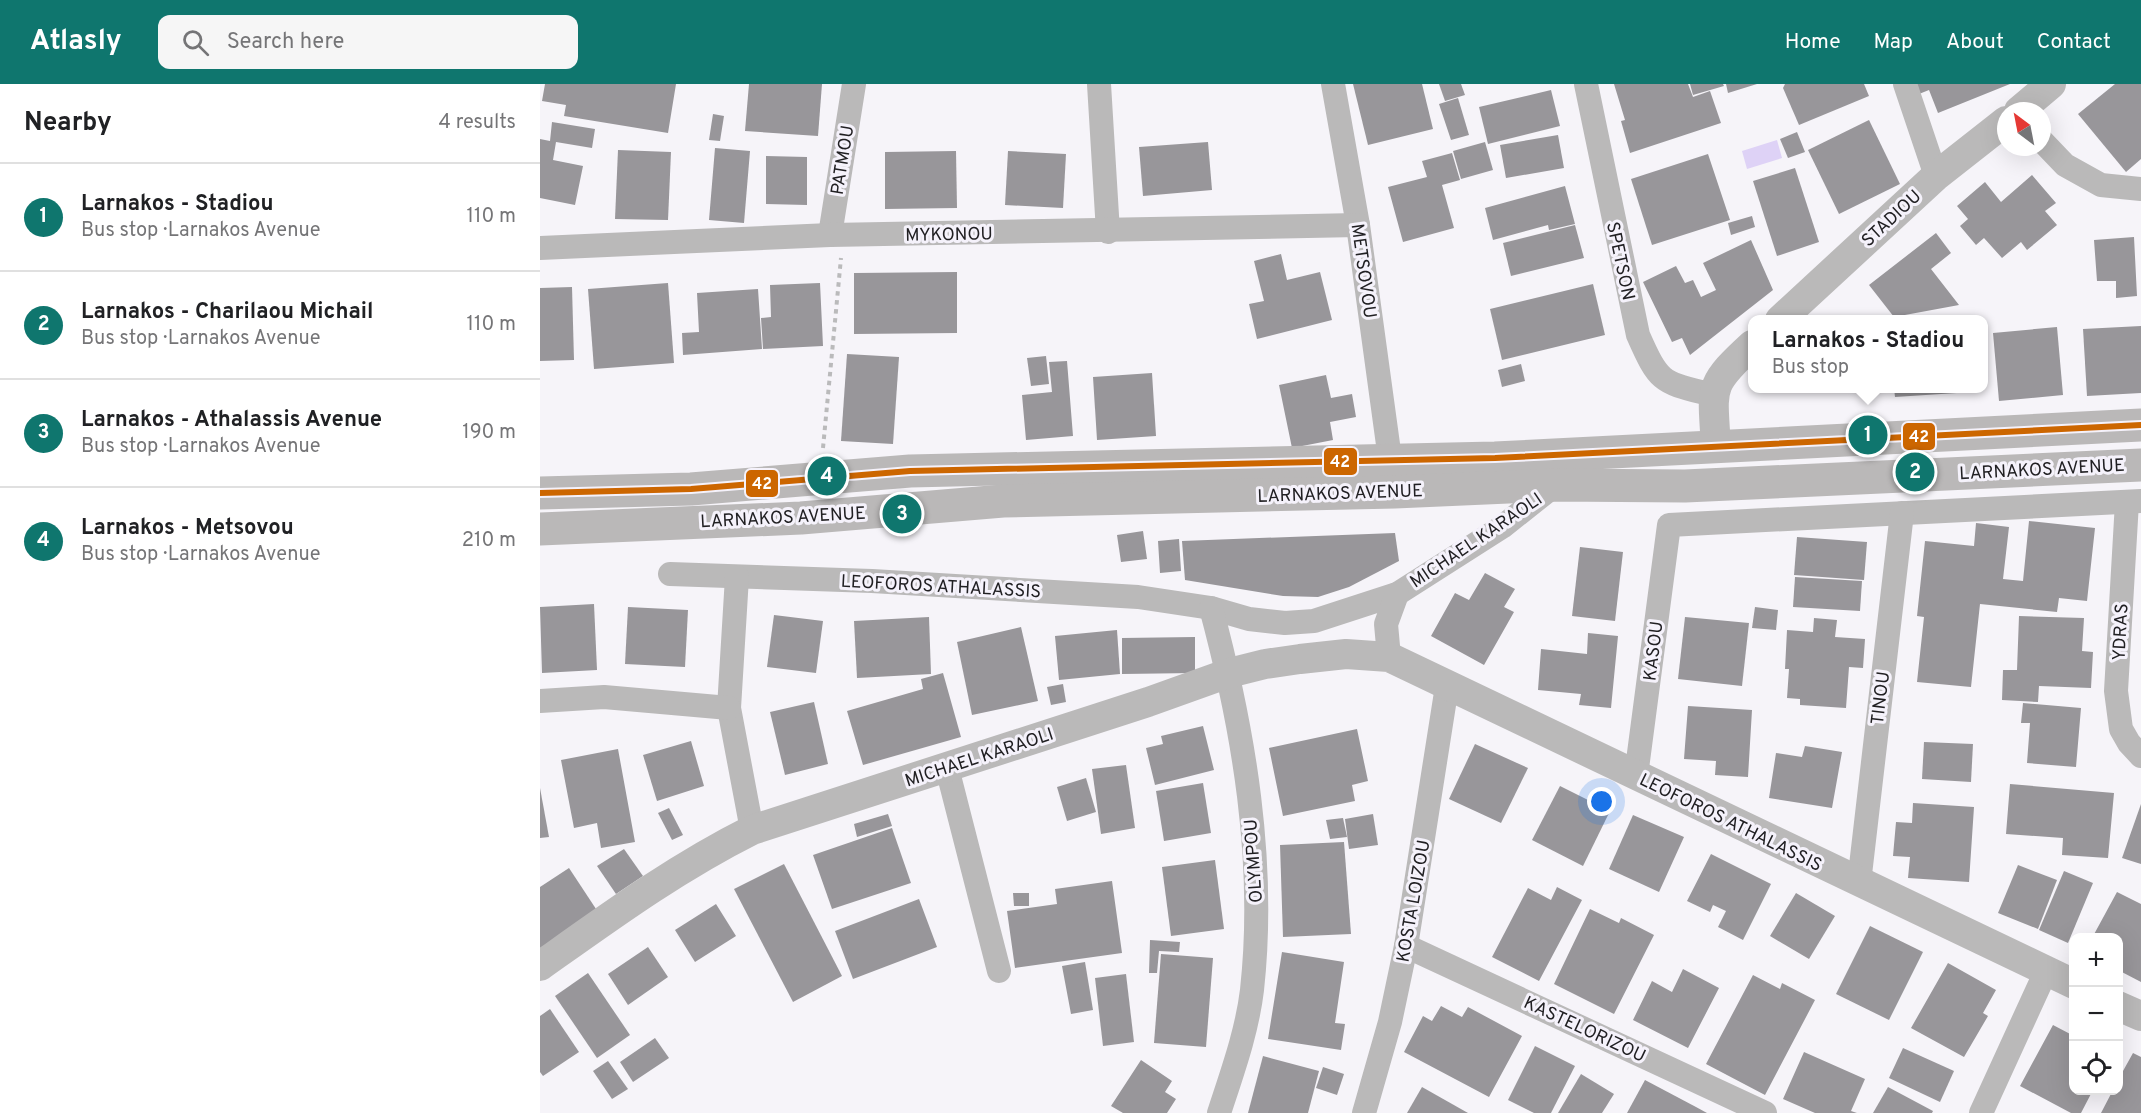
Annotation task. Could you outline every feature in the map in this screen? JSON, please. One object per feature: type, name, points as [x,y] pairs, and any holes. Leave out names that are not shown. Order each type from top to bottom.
[{"type":"main road","name":"LARNAKOS AVENUE","points":[[540,494],[691,489],[910,471],[1495,458],[2141,425]]},
{"type":"main road","name":"LARNAKOS AVENUE","points":[[540,529],[801,518],[1003,501],[1395,492],[1555,485],[1685,486],[2141,465]]},
{"type":"street","name":"PATMOU","points":[[836,235],[854,84]]},
{"type":"street","points":[[1099,84],[1108,232]]},
{"type":"street","name":"METSOVOU","points":[[1333,84],[1358,225],[1390,459]]},
{"type":"street","name":"SPETSON","points":[[1586,84],[1638,335],[1648,359],[1665,382],[1713,395]]},
{"type":"street","points":[[1905,84],[1936,176]]},
{"type":"street","points":[[2030,102],[2052,84]]},
{"type":"street","name":"STADIOU","points":[[1785,315],[1936,176],[1997,128]]},
{"type":"street","points":[[2051,150],[2065,165],[2101,185],[2141,189]]},
{"type":"street","name":"MYKONOU","points":[[540,248],[836,235],[1108,232],[1358,225]]},
{"type":"street","points":[[1716,448],[1713,395],[1721,375],[1748,349]]},
{"type":"street","name":"MICHAEL KARAOLI","points":[[1211,608],[1249,619],[1285,622],[1314,621],[1397,594],[1502,527],[1555,485]]},
{"type":"street","points":[[1902,513],[2134,501]]},
{"type":"street","name":"YDRAS","points":[[2134,501],[2116,691],[2121,729],[2128,743],[2141,756]]},
{"type":"street","name":"KASOU","points":[[1636,776],[1669,525],[1902,513]]},
{"type":"street","name":"TINOU","points":[[1859,883],[1902,513]]},
{"type":"street","name":"LEOFOROS ATHALASSIS","points":[[670,574],[872,581],[1126,597],[1211,608]]},
{"type":"street","points":[[737,577],[729,708],[752,830]]},
{"type":"street","name":"MICHAEL KARAOLI","points":[[540,966],[639,895],[714,849],[752,830],[947,768],[1228,673],[1265,664],[1346,654],[1389,657],[1386,624],[1397,594]]},
{"type":"street","name":"OLYMPOU","points":[[1211,608],[1228,673],[1256,860],[1252,992],[1245,1030],[1219,1113]]},
{"type":"street","name":"LEOFOROS ATHALASSIS","points":[[1389,657],[2069,982]]},
{"type":"street","name":"KOSTA LOIZOU","points":[[1364,1113],[1390,1022],[1406,946],[1447,686]]},
{"type":"street","points":[[540,701],[604,697],[729,708]]},
{"type":"street","points":[[947,768],[999,971]]},
{"type":"street","name":"KASTELORIZOU","points":[[1406,946],[1765,1113]]},
{"type":"street","points":[[1982,1113],[2046,971]]},
{"type":"street","points":[[2123,1008],[2141,1016]]},
{"type":"path","points":[[820,479],[836,235]]},
{"type":"shaded area","points":[[1777,140],[1782,158],[1747,169],[1742,151]]},
{"type":"building","points":[[545,84],[676,84],[668,133],[564,116],[566,105],[542,101]]},
{"type":"building","points":[[749,84],[822,84],[818,136],[745,131]]},
{"type":"building","points":[[1353,84],[1422,84],[1433,129],[1368,145]]},
{"type":"building","points":[[1439,84],[1461,84],[1465,95],[1445,101]]},
{"type":"building","points":[[1614,84],[1688,84],[1693,97],[1710,91],[1721,123],[1630,153],[1621,121],[1625,120]]},
{"type":"building","points":[[1690,84],[1723,84],[1724,86],[1693,95]]},
{"type":"building","points":[[1726,84],[1757,84],[1728,93]]},
{"type":"building","points":[[1785,84],[1864,84],[1869,96],[1799,125],[1783,88]]},
{"type":"building","points":[[1915,84],[2010,84],[1938,113],[1929,90],[1919,94]]},
{"type":"building","points":[[2115,84],[2141,84],[2141,159],[2126,172],[2078,114]]},
{"type":"building","points":[[1551,90],[1560,126],[1488,144],[1479,107]]},
{"type":"building","points":[[1458,98],[1469,135],[1451,140],[1439,104]]},
{"type":"building","points":[[713,114],[724,116],[720,141],[709,140]]},
{"type":"building","points":[[1869,120],[1900,184],[1839,214],[1808,150]]},
{"type":"building","points":[[552,122],[595,129],[592,148],[556,142],[553,160],[583,166],[575,205],[540,198],[540,139],[550,141]]},
{"type":"building","points":[[1797,132],[1805,152],[1788,158],[1780,139]]},
{"type":"building","points":[[1558,135],[1564,168],[1506,178],[1500,145]]},
{"type":"building","points":[[1208,142],[1212,190],[1143,196],[1139,147]]},
{"type":"building","points":[[1485,142],[1493,170],[1461,179],[1453,151]]},
{"type":"building","points":[[715,148],[750,151],[744,223],[709,220]]},
{"type":"building","points":[[618,150],[671,152],[668,220],[615,219]]},
{"type":"building","points":[[956,151],[957,208],[885,209],[885,152]]},
{"type":"building","points":[[1008,151],[1066,154],[1063,208],[1005,205]]},
{"type":"building","points":[[1452,153],[1460,180],[1442,185],[1454,228],[1403,242],[1388,187],[1427,177],[1422,161]]},
{"type":"building","points":[[1708,154],[1730,220],[1652,245],[1631,179]]},
{"type":"building","points":[[766,156],[807,157],[807,205],[766,204]]},
{"type":"building","points":[[1795,168],[1819,242],[1777,256],[1753,181]]},
{"type":"building","points":[[2032,175],[2056,203],[2045,211],[2057,225],[2027,250],[2021,242],[2002,258],[1984,238],[1976,245],[1960,226],[1968,219],[1957,206],[1985,182],[2001,202]]},
{"type":"building","points":[[1565,186],[1575,224],[1549,230],[1548,225],[1493,240],[1485,208]]},
{"type":"building","points":[[1752,216],[1755,227],[1731,235],[1728,223]]},
{"type":"building","points":[[1575,225],[1584,258],[1511,276],[1503,243]]},
{"type":"building","points":[[1936,233],[1951,253],[1931,269],[1959,305],[1905,315],[1892,315],[1869,285]]},
{"type":"building","points":[[2134,237],[2137,296],[2116,298],[2116,281],[2097,281],[2094,240]]},
{"type":"building","points":[[1751,240],[1773,290],[1690,355],[1682,338],[1672,342],[1643,282],[1676,266],[1685,283],[1693,280],[1701,297],[1716,290],[1703,263]]},
{"type":"building","points":[[1281,254],[1287,280],[1320,272],[1332,320],[1257,339],[1249,304],[1264,301],[1254,261]]},
{"type":"building","points":[[957,272],[957,333],[854,334],[854,273]]},
{"type":"building","points":[[668,283],[674,363],[594,369],[588,289]]},
{"type":"building","points":[[820,283],[823,346],[763,349],[761,318],[771,317],[770,285]]},
{"type":"building","points":[[1593,284],[1605,335],[1502,360],[1490,309]]},
{"type":"building","points":[[572,287],[574,360],[540,361],[540,288]]},
{"type":"building","points":[[758,289],[762,349],[683,355],[682,333],[699,332],[697,293]]},
{"type":"building","points":[[2141,326],[2141,393],[2087,396],[2083,329]]},
{"type":"building","points":[[2057,327],[2063,395],[1999,401],[1993,333]]},
{"type":"building","points":[[847,354],[899,357],[893,444],[841,441]]},
{"type":"building","points":[[1046,356],[1049,384],[1031,386],[1027,358]]},
{"type":"building","points":[[1067,361],[1073,436],[1026,440],[1022,395],[1052,392],[1049,362]]},
{"type":"building","points":[[1521,364],[1525,381],[1502,387],[1498,370]]},
{"type":"building","points":[[1152,373],[1156,436],[1097,440],[1093,377]]},
{"type":"building","points":[[1326,375],[1331,398],[1352,394],[1356,417],[1330,422],[1333,440],[1292,448],[1279,385]]},
{"type":"building","points":[[1895,393],[1957,393],[1895,397]]},
{"type":"building","points":[[2029,521],[2095,528],[2087,601],[2059,598],[2057,612],[1980,604],[1971,687],[1917,682],[1924,617],[1917,616],[1925,541],[1974,546],[1976,523],[2009,527],[2003,579],[2023,581]]},
{"type":"building","points":[[1143,531],[1147,559],[1121,562],[1117,535]]},
{"type":"building","points":[[1395,533],[1399,561],[1349,587],[1318,597],[1283,596],[1185,580],[1182,541]]},
{"type":"building","points":[[1797,537],[1867,542],[1864,580],[1794,575]]},
{"type":"building","points":[[1179,539],[1181,571],[1160,573],[1158,541]]},
{"type":"building","points":[[1580,547],[1623,552],[1615,621],[1572,616]]},
{"type":"building","points":[[1485,573],[1515,589],[1504,607],[1514,612],[1484,665],[1431,636],[1455,593],[1469,600]]},
{"type":"building","points":[[1795,577],[1862,581],[1860,611],[1793,607]]},
{"type":"building","points":[[594,604],[597,670],[542,673],[540,607]]},
{"type":"building","points":[[628,607],[688,610],[685,667],[625,664]]},
{"type":"building","points":[[1755,607],[1778,610],[1776,630],[1752,628]]},
{"type":"building","points":[[774,615],[823,621],[816,673],[767,667]]},
{"type":"building","points":[[2019,616],[2084,618],[2082,651],[2093,652],[2091,688],[2039,686],[2038,702],[2002,700],[2003,670],[2017,670]]},
{"type":"building","points":[[929,617],[931,674],[857,678],[854,621]]},
{"type":"building","points":[[1685,617],[1749,623],[1742,686],[1678,679]]},
{"type":"building","points":[[1814,618],[1837,620],[1835,637],[1865,639],[1863,668],[1849,667],[1846,708],[1800,705],[1800,699],[1787,698],[1789,669],[1785,669],[1787,630],[1813,632]]},
{"type":"building","points":[[1021,627],[1038,701],[972,715],[957,642]]},
{"type":"building","points":[[1117,630],[1120,674],[1059,680],[1055,636]]},
{"type":"building","points":[[1588,633],[1618,636],[1611,708],[1579,705],[1581,694],[1538,690],[1541,649],[1587,654]]},
{"type":"building","points":[[1195,637],[1195,673],[1122,674],[1122,638]]},
{"type":"building","points":[[943,673],[961,737],[863,765],[847,711],[923,689],[921,679]]},
{"type":"building","points":[[1063,684],[1066,702],[1051,705],[1047,687]]},
{"type":"building","points":[[814,702],[828,764],[785,775],[770,712]]},
{"type":"building","points":[[2023,703],[2081,708],[2076,767],[2027,763],[2030,723],[2021,723]]},
{"type":"building","points":[[1688,706],[1752,710],[1748,777],[1715,775],[1716,761],[1684,759]]},
{"type":"building","points":[[1203,726],[1214,770],[1155,785],[1146,748],[1163,744],[1161,736]]},
{"type":"building","points":[[1357,729],[1368,781],[1352,785],[1355,801],[1283,816],[1269,748]]},
{"type":"building","points":[[691,741],[704,786],[657,801],[643,755]]},
{"type":"building","points":[[1924,742],[1973,744],[1971,782],[1922,779]]},
{"type":"building","points":[[1475,744],[1528,768],[1501,823],[1449,799]]},
{"type":"building","points":[[1805,746],[1842,752],[1832,808],[1769,798],[1776,753],[1802,757]]},
{"type":"building","points":[[618,749],[635,842],[601,848],[597,823],[574,828],[561,760]]},
{"type":"building","points":[[1126,765],[1135,828],[1101,834],[1092,769]]},
{"type":"building","points":[[1086,778],[1096,812],[1067,821],[1057,787]]},
{"type":"building","points":[[1203,783],[1211,833],[1164,841],[1156,791]]},
{"type":"building","points":[[2010,784],[2114,793],[2108,858],[2062,855],[2063,838],[2006,834]]},
{"type":"building","points":[[1560,786],[1610,811],[1583,866],[1532,840]]},
{"type":"building","points":[[540,788],[549,837],[540,838]]},
{"type":"building","points":[[1913,803],[1974,807],[1969,882],[1908,878],[1910,857],[1893,856],[1896,822],[1912,823]]},
{"type":"building","points":[[2141,804],[2141,864],[2122,858]]},
{"type":"building","points":[[669,808],[683,835],[672,840],[658,813]]},
{"type":"building","points":[[888,814],[892,826],[857,837],[854,824]]},
{"type":"building","points":[[1373,814],[1378,845],[1349,849],[1345,819]]},
{"type":"building","points":[[1633,815],[1684,837],[1659,892],[1609,869]]},
{"type":"building","points":[[1343,818],[1347,837],[1330,839],[1326,820]]},
{"type":"building","points":[[892,828],[911,883],[832,909],[813,855]]},
{"type":"building","points":[[1344,842],[1351,934],[1283,937],[1280,845]]},
{"type":"building","points":[[624,849],[643,876],[616,894],[597,866]]},
{"type":"building","points":[[1711,854],[1771,884],[1743,940],[1718,927],[1726,911],[1713,905],[1710,912],[1687,901]]},
{"type":"building","points":[[1215,860],[1224,929],[1171,936],[1162,867]]},
{"type":"building","points":[[784,864],[842,976],[793,1002],[734,889]]},
{"type":"building","points":[[2018,865],[2057,880],[2038,929],[1998,913]]},
{"type":"building","points":[[569,868],[600,915],[540,954],[540,887]]},
{"type":"building","points":[[2064,871],[2093,883],[2072,933],[2069,933],[2068,943],[2039,930]]},
{"type":"building","points":[[1112,881],[1122,953],[1015,968],[1007,911],[1057,904],[1055,889]]},
{"type":"building","points":[[1557,887],[1582,900],[1539,981],[1492,957],[1528,888],[1551,900]]},
{"type":"building","points":[[2117,892],[2141,904],[2141,982],[2123,973],[2123,933],[2095,933]]},
{"type":"building","points":[[1013,893],[1029,893],[1029,906],[1014,906]]},
{"type":"building","points":[[1796,893],[1835,916],[1809,959],[1770,936]]},
{"type":"building","points":[[919,899],[937,947],[853,979],[835,931]]},
{"type":"building","points":[[716,904],[736,936],[695,962],[675,930]]},
{"type":"building","points":[[1590,909],[1619,923],[1621,918],[1654,935],[1614,1014],[1554,984]]},
{"type":"building","points":[[1870,926],[1923,952],[1889,1020],[1836,994]]},
{"type":"building","points":[[1150,940],[1180,942],[1179,952],[1159,951],[1157,973],[1149,973]]},
{"type":"building","points":[[648,947],[668,977],[628,1005],[608,974]]},
{"type":"building","points":[[1282,952],[1344,962],[1335,1023],[1345,1024],[1341,1050],[1268,1039]]},
{"type":"building","points":[[1161,954],[1213,958],[1206,1047],[1154,1043]]},
{"type":"building","points":[[1085,962],[1093,1010],[1071,1014],[1062,966]]},
{"type":"building","points":[[1948,963],[1996,990],[1983,1013],[1988,1016],[1964,1057],[1911,1028]]},
{"type":"building","points":[[1683,969],[1719,988],[1688,1048],[1633,1020],[1652,981],[1672,992]]},
{"type":"building","points":[[588,973],[630,1035],[597,1058],[555,996]]},
{"type":"building","points":[[1126,974],[1134,1042],[1103,1046],[1095,978]]},
{"type":"building","points":[[1753,975],[1780,989],[1782,983],[1815,1000],[1765,1095],[1706,1064]]},
{"type":"building","points":[[1441,1006],[1462,1017],[1468,1007],[1522,1036],[1489,1097],[1404,1052],[1423,1016],[1432,1021]]},
{"type":"building","points":[[550,1009],[579,1052],[543,1076],[540,1072],[540,1016]]},
{"type":"building","points":[[2053,1025],[2069,1033],[2069,1095],[2090,1095],[2081,1113],[2071,1113],[2020,1086]]},
{"type":"building","points":[[655,1038],[669,1058],[633,1082],[620,1062]]},
{"type":"building","points":[[1535,1046],[1575,1066],[1551,1113],[1534,1113],[1508,1100]]},
{"type":"building","points":[[1903,1048],[1954,1071],[1940,1102],[1889,1078]]},
{"type":"building","points":[[1804,1052],[1865,1079],[1851,1111],[1857,1113],[1815,1113],[1783,1099]]},
{"type":"building","points":[[2133,1053],[2141,1057],[2141,1113],[2101,1113],[2110,1095],[2123,1095],[2123,1071]]},
{"type":"building","points":[[1263,1056],[1319,1071],[1308,1113],[1248,1113]]},
{"type":"building","points":[[1141,1060],[1172,1081],[1165,1092],[1176,1099],[1167,1113],[1123,1113],[1111,1106]]},
{"type":"building","points":[[608,1061],[628,1089],[612,1099],[593,1071]]},
{"type":"building","points":[[1323,1067],[1344,1074],[1337,1095],[1316,1088]]},
{"type":"building","points":[[1581,1074],[1614,1094],[1602,1113],[1558,1113]]},
{"type":"building","points":[[1645,1080],[1696,1107],[1707,1113],[1627,1113]]},
{"type":"building","points":[[1422,1087],[1468,1113],[1407,1113]]},
{"type":"building","points":[[1888,1087],[1933,1111],[1932,1113],[1873,1113]]},
{"type":"transit line","name":"42","points":[[540,493],[691,489],[910,471],[1495,458],[2141,425]]},
{"type":"place","name":"Larnakos - Stadiou","points":[[1868,435]]},
{"type":"place","name":"Larnakos - Charilaou Michail","points":[[1915,472]]},
{"type":"place","name":"Larnakos - Metsovou","points":[[827,476]]},
{"type":"place","name":"Larnakos - Athalassis Avenue","points":[[902,514]]}]
